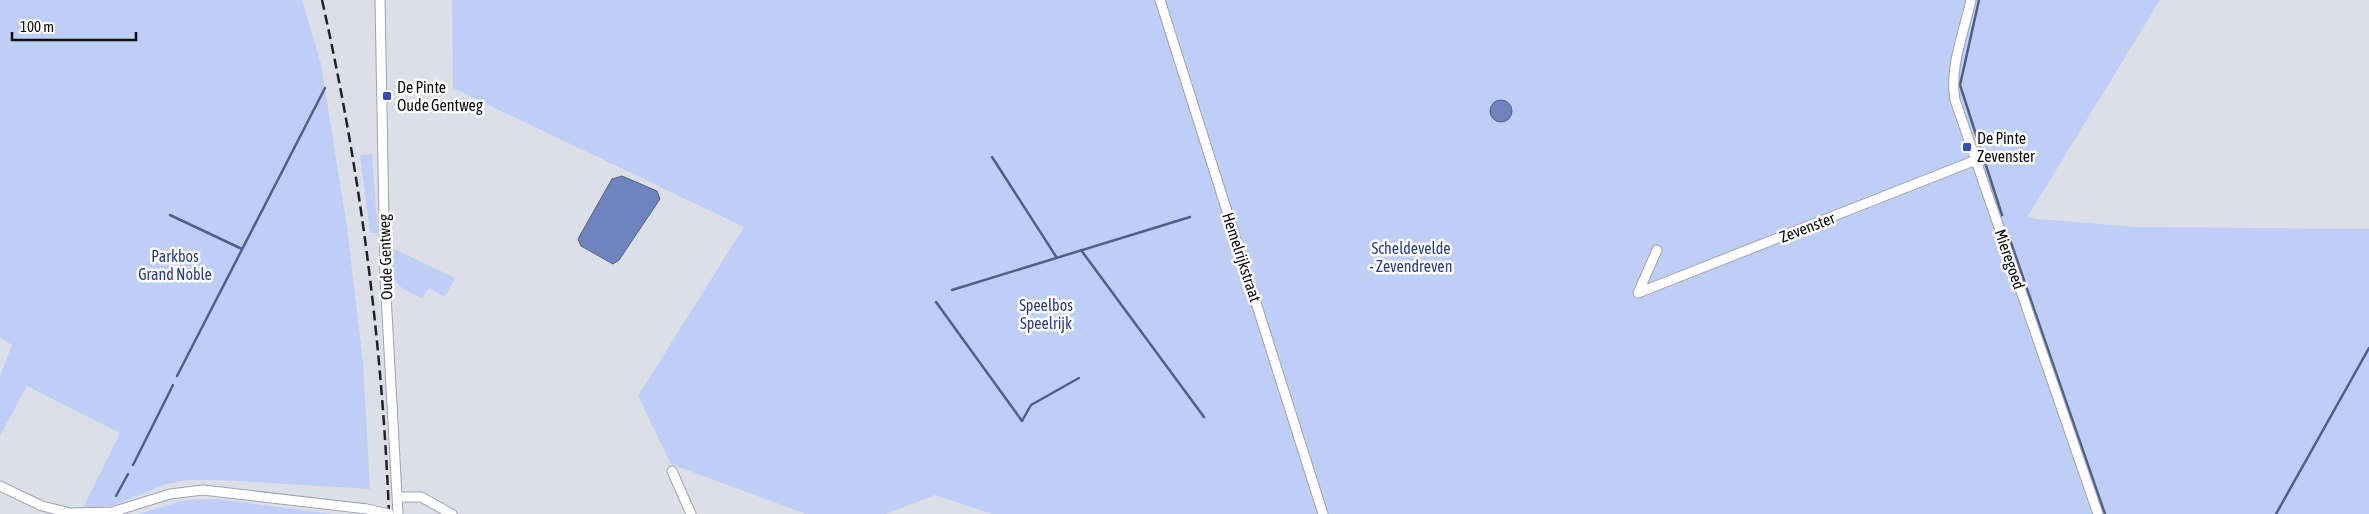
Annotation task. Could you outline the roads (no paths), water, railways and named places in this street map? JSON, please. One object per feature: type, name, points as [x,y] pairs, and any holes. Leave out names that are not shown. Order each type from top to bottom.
[{"type":"street","name":"Oude Gentweg","points":[[380,0],[385,277],[398,514]]},
{"type":"street","name":"Hemelrijkstraat","points":[[1160,0],[1323,514]]},
{"type":"street","name":"Mieregoed","points":[[1971,0],[1952,86],[2098,514]]},
{"type":"street","name":"Zevenster","points":[[1657,250],[1638,293],[1976,160]]},
{"type":"street","points":[[672,471],[691,514]]},
{"type":"street","points":[[0,486],[57,511],[71,513],[101,514],[170,494],[203,490],[367,509],[389,514]]},
{"type":"street","points":[[398,497],[421,498],[452,514]]},
{"type":"waterway","points":[[1979,0],[1960,85],[2002,215]]},
{"type":"waterway","points":[[177,376],[325,88]]},
{"type":"waterway","points":[[992,157],[1057,258]]},
{"type":"waterway","points":[[170,215],[242,249]]},
{"type":"waterway","points":[[952,290],[1190,217]]},
{"type":"waterway","points":[[2008,234],[2105,514]]},
{"type":"waterway","points":[[1081,250],[1204,417]]},
{"type":"waterway","points":[[936,302],[1022,421],[1031,405],[1079,378]]},
{"type":"waterway","points":[[2276,514],[2369,348]]},
{"type":"waterway","points":[[133,465],[173,385]]},
{"type":"waterway","points":[[116,496],[128,474]]},
{"type":"railway","points":[[322,0],[348,127],[367,256],[381,384],[389,514]]},
{"type":"place","name":"De Pinte Oude Gentweg","points":[[387,96]]},
{"type":"place","name":"De Pinte Zevenster","points":[[1967,147]]},
{"type":"park label","name":"Scheldevelde - Zevendreven","points":[[1411,257]]},
{"type":"park label","name":"Parkbos Grand Noble","points":[[175,265]]},
{"type":"park label","name":"Speelbos Speelrijk","points":[[1046,314]]}]
